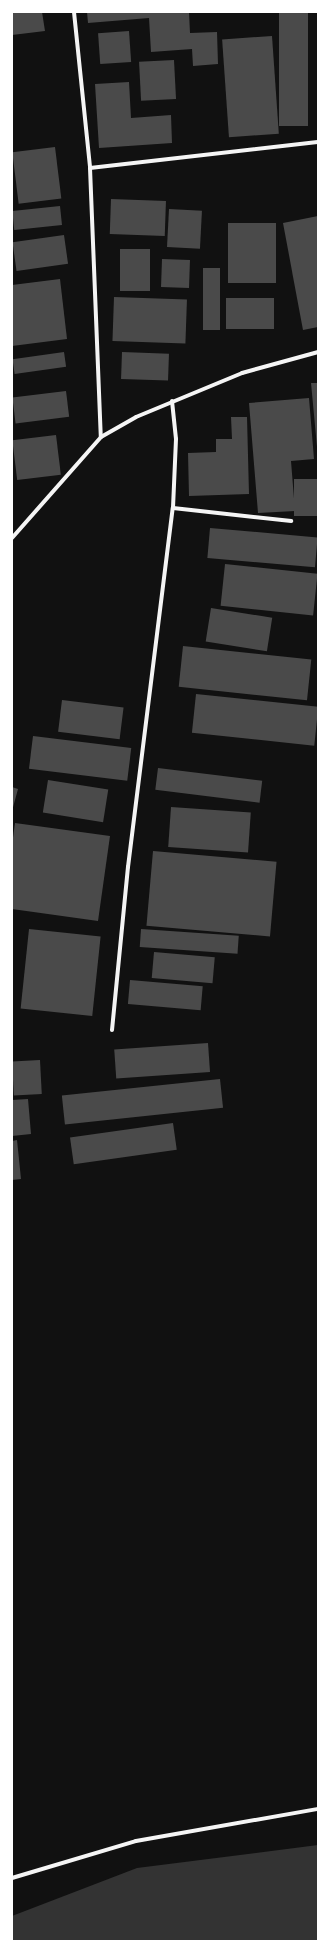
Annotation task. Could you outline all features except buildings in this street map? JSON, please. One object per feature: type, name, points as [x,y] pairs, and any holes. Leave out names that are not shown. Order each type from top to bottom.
[{"type":"street","points":[[74,12],[90,168],[101,437]]},
{"type":"street","points":[[90,168],[318,142]]},
{"type":"street","points":[[12,538],[101,437],[136,417],[242,373],[318,352]]},
{"type":"street","points":[[112,1030],[128,867],[173,508],[176,439],[172,401]]},
{"type":"street","points":[[173,508],[291,521]]},
{"type":"street","points":[[12,1878],[136,1841],[318,1809]]},
{"type":"shaded area","points":[[318,1845],[318,1941],[12,1941],[12,1916],[137,1868]]}]
